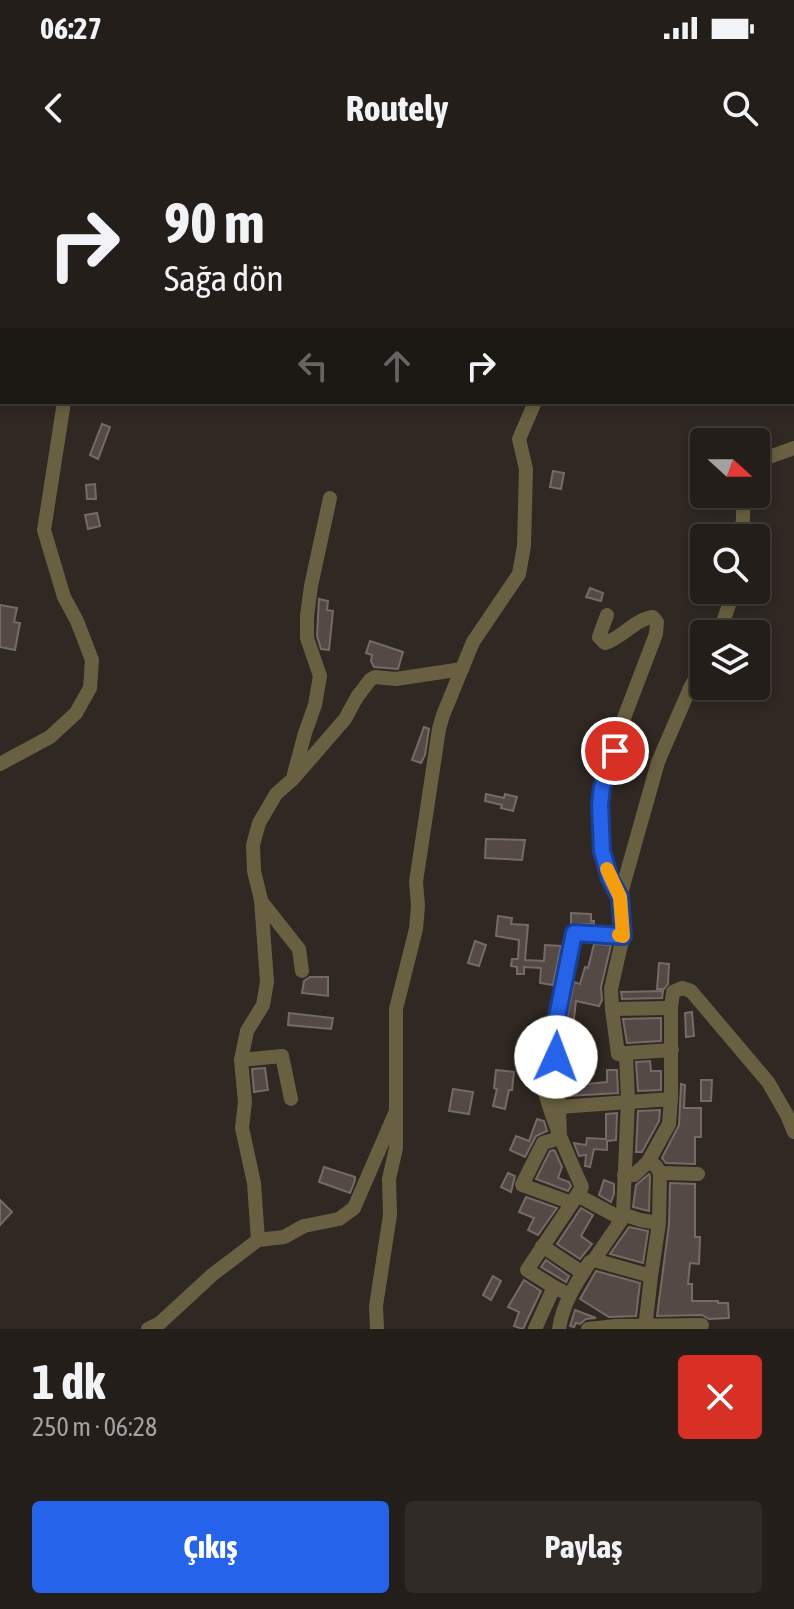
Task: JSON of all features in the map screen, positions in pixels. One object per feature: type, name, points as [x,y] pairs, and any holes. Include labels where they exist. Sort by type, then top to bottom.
[{"type":"street","points":[[0,764],[50,737],[76,713],[90,688],[92,660],[64,597],[44,530],[64,404]]},
{"type":"street","points":[[377,1329],[376,1306],[390,1215],[389,1179],[396,1148],[396,1009],[416,929],[416,882],[439,729],[473,642],[519,574],[524,546],[526,469],[519,439],[534,404]]},
{"type":"street","points":[[770,457],[794,448]]},
{"type":"street","points":[[293,779],[315,705],[320,676],[307,638],[307,616],[330,498]]},
{"type":"street","points":[[607,615],[599,637],[605,643],[647,618],[653,617],[657,622],[656,634],[602,787],[602,851],[610,879],[620,897]]},
{"type":"street","points":[[258,1240],[254,1183],[242,1128],[245,1102],[241,1060],[247,1031],[263,1005],[267,982],[261,900],[254,871],[253,845],[259,823],[276,794],[345,719],[370,680],[462,669]]},
{"type":"street","points":[[672,1050],[618,1054],[611,989],[623,936],[620,897],[658,762],[690,688]]},
{"type":"street","points":[[261,900],[299,949],[302,971]]},
{"type":"street","points":[[560,1138],[554,1032],[574,933],[623,936]]},
{"type":"street","points":[[624,1175],[634,1175],[648,1162],[669,1124],[671,1008],[673,992],[682,988],[691,991],[768,1082],[794,1132]]},
{"type":"street","points":[[612,1009],[671,1008]]},
{"type":"street","points":[[534,1039],[543,1091],[582,1187],[527,1270],[569,1295]]},
{"type":"street","points":[[559,1329],[569,1295],[622,1216],[628,1101],[626,1053]]},
{"type":"street","points":[[241,1060],[282,1056],[291,1099]]},
{"type":"street","points":[[559,1107],[671,1099]]},
{"type":"street","points":[[148,1329],[160,1323],[212,1275],[258,1240],[284,1237],[304,1226],[339,1219],[354,1208],[396,1111]]},
{"type":"street","points":[[560,1138],[543,1143],[522,1185],[622,1216],[659,1223]]},
{"type":"street","points":[[645,1327],[659,1223],[660,1173],[656,1166],[648,1162]]},
{"type":"street","points":[[660,1173],[698,1174]]},
{"type":"street","points":[[542,1246],[583,1273]]},
{"type":"street","points":[[594,1260],[651,1276]]},
{"type":"street","points":[[537,1329],[554,1287]]},
{"type":"street","points":[[588,1329],[702,1325]]},
{"type":"building","points":[[102,424],[110,427],[98,459],[90,455]]},
{"type":"building","points":[[553,471],[564,473],[561,489],[550,487]]},
{"type":"building","points":[[95,484],[96,499],[87,499],[86,485]]},
{"type":"building","points":[[97,513],[100,526],[88,529],[85,515]]},
{"type":"building","points":[[590,588],[603,593],[601,601],[586,597]]},
{"type":"building","points":[[319,599],[328,601],[327,610],[333,611],[329,650],[321,649],[317,636]]},
{"type":"building","points":[[0,605],[17,608],[14,622],[20,623],[15,650],[0,647]]},
{"type":"building","points":[[370,641],[403,652],[398,669],[374,667],[372,655],[366,653]]},
{"type":"building","points":[[424,727],[429,729],[421,763],[412,760]]},
{"type":"building","points":[[486,794],[517,797],[513,811],[485,801]]},
{"type":"building","points":[[486,839],[525,840],[522,860],[485,858]]},
{"type":"building","points":[[571,913],[591,914],[594,924],[571,924]]},
{"type":"building","points":[[498,916],[512,918],[511,924],[528,925],[525,960],[544,961],[545,945],[561,946],[553,985],[540,983],[541,968],[524,967],[524,974],[517,974],[517,967],[511,966],[512,959],[518,959],[519,940],[496,936]]},
{"type":"building","points":[[475,941],[486,945],[479,966],[468,963]]},
{"type":"building","points":[[594,944],[611,945],[599,1006],[576,1001],[573,1027],[578,1061],[575,1066],[577,1085],[607,1082],[607,1070],[617,1070],[618,1093],[568,1096],[564,1033],[574,982],[580,984]]},
{"type":"building","points":[[659,963],[669,964],[668,984],[664,989],[657,989]]},
{"type":"building","points":[[310,977],[328,977],[328,996],[302,993],[304,981]]},
{"type":"building","points":[[663,991],[662,998],[622,999],[621,992]]},
{"type":"building","points":[[692,1012],[694,1036],[686,1037],[685,1013]]},
{"type":"building","points":[[289,1013],[333,1018],[331,1029],[288,1025]]},
{"type":"building","points":[[661,1018],[661,1041],[627,1043],[623,1019]]},
{"type":"building","points":[[650,1061],[651,1071],[661,1071],[661,1090],[638,1091],[636,1062]]},
{"type":"building","points":[[265,1068],[268,1090],[254,1092],[252,1069]]},
{"type":"building","points":[[496,1070],[514,1072],[505,1109],[493,1106],[497,1089],[494,1088]]},
{"type":"building","points":[[701,1080],[712,1080],[711,1101],[701,1101]]},
{"type":"building","points":[[681,1084],[685,1085],[684,1108],[701,1108],[701,1137],[695,1137],[695,1164],[666,1163],[662,1158],[679,1125]]},
{"type":"building","points":[[453,1089],[473,1092],[469,1114],[449,1111]]},
{"type":"building","points":[[660,1110],[659,1121],[642,1152],[636,1152],[638,1111]]},
{"type":"building","points":[[617,1113],[616,1140],[607,1141],[607,1150],[594,1149],[590,1167],[585,1166],[586,1155],[579,1156],[574,1143],[586,1145],[587,1138],[606,1139],[606,1114]]},
{"type":"building","points":[[537,1119],[544,1121],[547,1131],[536,1136],[525,1157],[510,1150],[516,1136],[529,1141]]},
{"type":"building","points":[[553,1150],[562,1167],[558,1178],[569,1182],[571,1186],[568,1191],[536,1179]]},
{"type":"building","points":[[324,1167],[355,1177],[350,1193],[319,1182]]},
{"type":"building","points":[[508,1173],[515,1176],[511,1192],[501,1187]]},
{"type":"building","points":[[649,1174],[649,1211],[633,1207],[636,1185]]},
{"type":"building","points":[[604,1180],[614,1184],[611,1202],[599,1195]]},
{"type":"building","points":[[670,1183],[695,1184],[695,1237],[700,1237],[699,1264],[690,1263],[688,1284],[692,1284],[692,1301],[728,1303],[729,1318],[657,1316],[669,1224]]},
{"type":"building","points":[[526,1197],[557,1208],[538,1235],[528,1230],[534,1218],[519,1212]]},
{"type":"building","points":[[0,1200],[12,1212],[0,1225]]},
{"type":"building","points":[[581,1208],[593,1215],[581,1236],[592,1244],[580,1259],[557,1244]]},
{"type":"building","points":[[629,1227],[648,1231],[643,1263],[610,1254]]},
{"type":"building","points":[[546,1260],[569,1276],[566,1282],[541,1267]]},
{"type":"building","points":[[596,1271],[640,1283],[636,1316],[609,1317],[580,1299]]},
{"type":"building","points":[[493,1276],[501,1281],[491,1300],[483,1295]]},
{"type":"building","points":[[524,1280],[541,1291],[523,1329],[514,1326],[519,1312],[508,1307]]},
{"type":"building","points":[[575,1310],[596,1318],[570,1326]]},
{"type":"slow traffic","points":[[607,869],[620,897],[623,936],[619,935]]},
{"type":"route","points":[[556,1057],[554,1032],[574,933],[623,936],[620,897],[610,879],[602,851],[600,805],[602,787],[615,751]]}]
